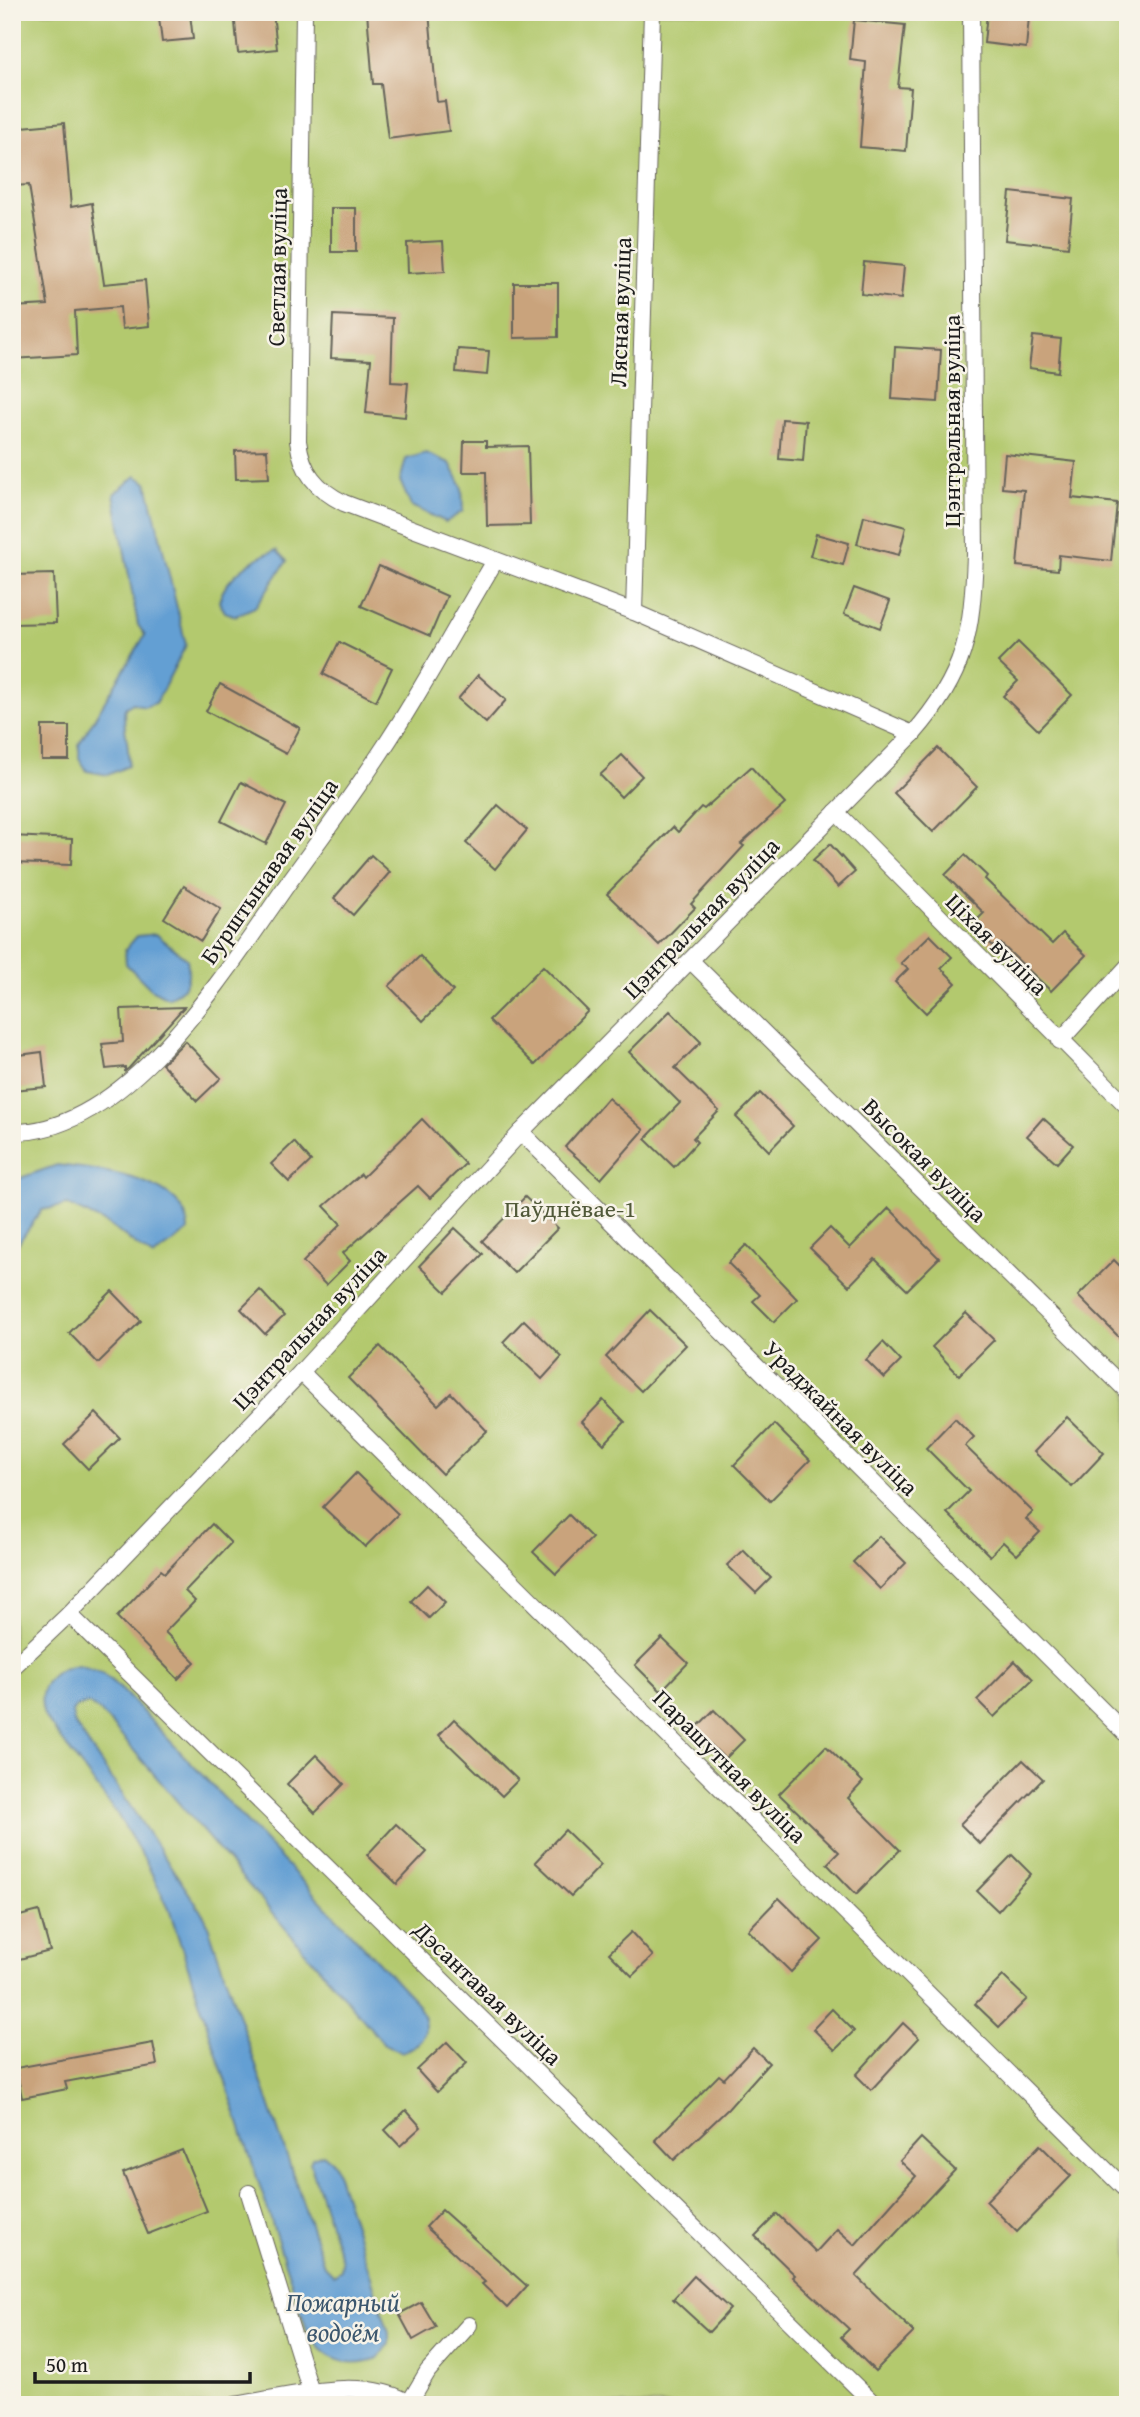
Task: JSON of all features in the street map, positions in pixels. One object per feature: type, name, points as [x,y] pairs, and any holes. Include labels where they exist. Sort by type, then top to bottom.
[{"type":"lane","name":"Светлая вуліца","points":[[304,12],[298,441],[304,469],[312,480],[344,503],[634,612],[912,734]]},
{"type":"lane","name":"Лясная вуліца","points":[[634,612],[652,12]]},
{"type":"lane","name":"Цэнтральная вуліца","points":[[12,1668],[69,1614],[300,1372],[521,1132],[933,712],[959,666],[970,628],[974,592],[971,12]]},
{"type":"lane","name":"Бурштынавая вуліца","points":[[12,1132],[48,1127],[74,1118],[100,1103],[150,1061],[196,1013],[383,750],[495,561]]},
{"type":"lane","name":"Ціхая вуліца","points":[[836,813],[1128,1107]]},
{"type":"lane","name":"Высокая вуліца","points":[[691,961],[1128,1391]]},
{"type":"lane","points":[[1060,1041],[1128,966]]},
{"type":"lane","name":"Ураджайная вуліца","points":[[521,1132],[1128,1736]]},
{"type":"lane","name":"Парашутная вуліца","points":[[300,1372],[1128,2192]]},
{"type":"lane","name":"Дэсантавая вуліца","points":[[69,1614],[875,2405]]},
{"type":"lane","points":[[249,2193],[313,2399]]},
{"type":"lane","points":[[235,2405],[313,2399],[374,2389],[411,2404],[428,2371],[469,2325]]},
{"type":"green space","name":"Паўднёвае-1","points":[[12,12],[1128,12],[1128,2405],[12,2405]]},
{"type":"water","points":[[426,453],[450,463],[462,487],[463,511],[446,522],[411,506],[400,481],[406,459]]},
{"type":"water","points":[[136,476],[147,483],[186,645],[156,703],[144,707],[133,703],[125,708],[128,766],[108,775],[87,771],[79,758],[79,744],[145,635],[138,625],[114,494]]},
{"type":"water","points":[[276,550],[287,561],[255,607],[235,616],[225,612],[219,602],[233,577],[258,558]]},
{"type":"water","points":[[156,934],[187,959],[186,983],[180,991],[168,998],[152,990],[126,964],[125,950],[137,936]]},
{"type":"water","points":[[57,1165],[116,1174],[157,1188],[174,1199],[185,1213],[188,1231],[153,1257],[106,1223],[68,1205],[42,1210],[12,1252],[12,1190],[20,1178]]},
{"type":"water","name":"Пожарный водоём","points":[[79,1665],[102,1673],[123,1691],[417,2003],[421,2011],[425,2026],[422,2039],[417,2044],[401,2052],[384,2044],[101,1712],[88,1704],[76,1707],[72,1712],[74,1723],[205,1917],[324,2265],[334,2275],[341,2270],[342,2261],[310,2163],[312,2158],[323,2154],[334,2163],[389,2333],[389,2343],[379,2358],[356,2362],[337,2359],[320,2349],[307,2330],[169,1909],[146,1862],[117,1814],[44,1716],[42,1697],[48,1681],[60,1670]]},
{"type":"building","points":[[234,12],[273,12],[277,49],[238,53]]},
{"type":"building","points":[[367,12],[429,12],[437,102],[445,101],[449,131],[388,139],[381,84],[373,84]]},
{"type":"building","points":[[987,13],[1029,17],[1026,48],[984,43]]},
{"type":"building","points":[[190,14],[193,39],[162,42],[159,18]]},
{"type":"building","points":[[854,20],[905,25],[898,87],[911,88],[906,151],[860,147],[866,62],[850,60]]},
{"type":"building","points":[[64,123],[71,207],[92,203],[104,284],[145,280],[149,326],[122,329],[120,307],[75,311],[77,355],[12,359],[12,307],[48,305],[29,185],[12,186],[12,128]]},
{"type":"building","points":[[1010,192],[1073,199],[1068,247],[1005,240]]},
{"type":"building","points":[[331,208],[356,208],[356,252],[331,252]]},
{"type":"building","points":[[443,241],[445,271],[408,273],[407,243]]},
{"type":"building","points":[[864,262],[904,266],[901,299],[861,294]]},
{"type":"building","points":[[514,283],[558,283],[558,337],[514,338]]},
{"type":"building","points":[[333,315],[393,318],[391,382],[408,383],[405,417],[366,413],[371,360],[331,358]]},
{"type":"building","points":[[1033,336],[1061,339],[1058,372],[1029,368]]},
{"type":"building","points":[[895,347],[941,350],[938,402],[892,399]]},
{"type":"building","points":[[458,349],[489,351],[487,375],[456,372]]},
{"type":"building","points":[[782,419],[806,421],[803,461],[779,459]]},
{"type":"building","points":[[464,441],[486,441],[486,447],[528,446],[530,525],[487,526],[486,472],[463,472]]},
{"type":"building","points":[[267,450],[269,478],[236,479],[235,451]]},
{"type":"building","points":[[1005,454],[1076,462],[1072,498],[1117,503],[1111,561],[1059,555],[1058,570],[1017,566],[1024,490],[1002,488]]},
{"type":"building","points":[[864,516],[906,527],[899,555],[857,544]]},
{"type":"building","points":[[816,534],[849,543],[843,565],[810,556]]},
{"type":"building","points":[[379,566],[447,596],[430,636],[361,606]]},
{"type":"building","points":[[54,574],[56,623],[12,624],[12,575]]},
{"type":"building","points":[[854,588],[890,601],[880,628],[844,614]]},
{"type":"building","points":[[339,642],[392,668],[376,701],[323,674]]},
{"type":"building","points":[[1018,642],[1072,695],[1038,730],[1003,696],[1018,681],[998,662]]},
{"type":"building","points":[[478,675],[506,700],[486,723],[458,699]]},
{"type":"building","points":[[220,684],[300,728],[286,754],[206,711]]},
{"type":"building","points":[[42,726],[69,726],[69,760],[42,760]]},
{"type":"building","points":[[938,748],[977,787],[933,832],[894,793]]},
{"type":"building","points":[[622,755],[642,776],[621,797],[600,775]]},
{"type":"building","points":[[751,767],[785,804],[741,844],[744,846],[691,904],[695,908],[659,945],[607,894],[673,827],[678,832],[701,807],[704,809]]},
{"type":"building","points":[[241,782],[286,805],[266,844],[221,821]]},
{"type":"building","points":[[498,805],[527,830],[495,869],[466,843]]},
{"type":"building","points":[[12,836],[72,839],[71,865],[12,863]]},
{"type":"building","points":[[830,844],[855,872],[838,887],[813,860]]},
{"type":"building","points":[[371,855],[390,872],[353,915],[334,898]]},
{"type":"building","points":[[965,855],[987,876],[985,879],[1052,944],[1063,933],[1086,955],[1051,991],[1001,944],[996,949],[972,925],[984,913],[945,875]]},
{"type":"building","points":[[184,886],[221,909],[201,941],[164,918]]},
{"type":"building","points":[[930,935],[952,957],[941,968],[956,983],[926,1013],[895,982],[908,969],[901,963]]},
{"type":"building","points":[[420,956],[453,991],[423,1021],[389,986]]},
{"type":"building","points":[[543,966],[588,1011],[535,1065],[489,1020]]},
{"type":"building","points":[[184,1007],[129,1068],[125,1071],[125,1067],[106,1069],[102,1044],[123,1042],[121,1009]]},
{"type":"building","points":[[670,1011],[701,1042],[675,1068],[719,1111],[693,1138],[697,1142],[674,1167],[645,1139],[680,1103],[629,1052]]},
{"type":"building","points":[[185,1041],[221,1078],[197,1101],[162,1064]]},
{"type":"building","points":[[42,1052],[46,1087],[12,1090],[12,1056]]},
{"type":"building","points":[[760,1093],[793,1126],[769,1151],[736,1117]]},
{"type":"building","points":[[608,1098],[644,1130],[601,1179],[565,1147]]},
{"type":"building","points":[[1043,1118],[1073,1145],[1057,1163],[1027,1136]]},
{"type":"building","points":[[422,1119],[465,1164],[430,1198],[418,1186],[343,1253],[350,1261],[326,1285],[303,1262],[341,1224],[324,1206],[361,1174],[363,1177]]},
{"type":"building","points":[[294,1142],[311,1161],[289,1182],[271,1164]]},
{"type":"building","points":[[525,1197],[558,1228],[514,1273],[482,1241]]},
{"type":"building","points":[[889,1208],[939,1258],[907,1290],[875,1259],[849,1286],[810,1248],[830,1228],[850,1248]]},
{"type":"building","points":[[455,1228],[483,1254],[446,1292],[419,1266]]},
{"type":"building","points":[[746,1245],[797,1299],[774,1322],[753,1301],[760,1295],[728,1263]]},
{"type":"building","points":[[1114,1260],[1128,1274],[1128,1346],[1078,1296]]},
{"type":"building","points":[[260,1290],[284,1316],[265,1334],[241,1309]]},
{"type":"building","points":[[112,1291],[141,1321],[98,1363],[69,1333]]},
{"type":"building","points":[[650,1310],[686,1345],[641,1391],[606,1357]]},
{"type":"building","points":[[966,1313],[994,1340],[959,1375],[932,1347]]},
{"type":"building","points":[[524,1320],[562,1357],[542,1379],[503,1342]]},
{"type":"building","points":[[883,1342],[901,1361],[884,1378],[866,1360]]},
{"type":"building","points":[[380,1346],[438,1405],[451,1393],[487,1431],[442,1474],[348,1378]]},
{"type":"building","points":[[603,1400],[625,1422],[604,1444],[582,1422]]},
{"type":"building","points":[[96,1413],[120,1438],[88,1469],[64,1444]]},
{"type":"building","points":[[1067,1417],[1104,1453],[1072,1487],[1034,1452]]},
{"type":"building","points":[[955,1418],[974,1437],[965,1446],[1033,1512],[1026,1519],[1040,1532],[1017,1555],[1003,1542],[990,1556],[947,1513],[969,1491],[926,1448]]},
{"type":"building","points":[[774,1424],[810,1460],[770,1501],[734,1465]]},
{"type":"building","points":[[356,1473],[398,1514],[365,1547],[323,1507]]},
{"type":"building","points":[[569,1515],[592,1538],[556,1574],[533,1552]]},
{"type":"building","points":[[212,1524],[231,1543],[185,1591],[195,1601],[165,1632],[195,1662],[178,1679],[117,1617],[161,1570],[165,1573]]},
{"type":"building","points":[[879,1536],[906,1563],[880,1589],[853,1562]]},
{"type":"building","points":[[743,1550],[771,1578],[756,1593],[727,1565]]},
{"type":"building","points":[[427,1585],[445,1602],[429,1618],[411,1601]]},
{"type":"building","points":[[662,1638],[688,1663],[661,1691],[635,1665]]},
{"type":"building","points":[[1015,1661],[1033,1679],[994,1717],[977,1700]]},
{"type":"building","points":[[714,1710],[744,1740],[725,1759],[695,1729]]},
{"type":"building","points":[[454,1719],[518,1780],[502,1796],[439,1735]]},
{"type":"building","points":[[826,1746],[863,1782],[848,1798],[900,1850],[856,1894],[827,1864],[839,1852],[779,1794]]},
{"type":"building","points":[[316,1755],[344,1784],[315,1813],[287,1784]]},
{"type":"building","points":[[1023,1760],[1043,1779],[980,1844],[960,1824]]},
{"type":"building","points":[[396,1824],[427,1852],[397,1884],[367,1855]]},
{"type":"building","points":[[565,1830],[601,1865],[571,1896],[535,1862]]},
{"type":"building","points":[[1012,1855],[1031,1874],[998,1911],[977,1891]]},
{"type":"building","points":[[779,1898],[822,1940],[791,1972],[748,1930]]},
{"type":"building","points":[[39,1911],[50,1951],[12,1961],[12,1918]]},
{"type":"building","points":[[631,1932],[653,1956],[632,1976],[609,1953]]},
{"type":"building","points":[[1003,1976],[1027,1999],[999,2027],[975,2004]]},
{"type":"building","points":[[832,2009],[854,2031],[835,2050],[813,2029]]},
{"type":"building","points":[[903,2023],[919,2038],[871,2090],[856,2075]]},
{"type":"building","points":[[447,2042],[467,2063],[437,2092],[417,2070]]},
{"type":"building","points":[[153,2043],[157,2065],[65,2082],[67,2089],[22,2098],[16,2068]]},
{"type":"building","points":[[753,2048],[769,2063],[728,2109],[674,2160],[655,2140],[719,2075],[724,2079]]},
{"type":"building","points":[[406,2110],[421,2127],[400,2146],[385,2130]]},
{"type":"building","points":[[921,2138],[955,2170],[856,2276],[914,2332],[875,2371],[841,2337],[849,2329],[793,2277],[795,2275],[755,2236],[777,2214],[816,2252],[837,2229],[855,2245],[916,2176],[900,2161]]},
{"type":"building","points":[[1040,2145],[1071,2176],[1017,2232],[986,2201]]},
{"type":"building","points":[[182,2150],[207,2211],[148,2234],[123,2173]]},
{"type":"building","points":[[442,2210],[527,2286],[507,2308],[482,2284],[485,2282],[426,2227]]},
{"type":"building","points":[[694,2276],[730,2309],[709,2332],[673,2299]]},
{"type":"building","points":[[421,2302],[436,2327],[413,2340],[399,2314]]}]
